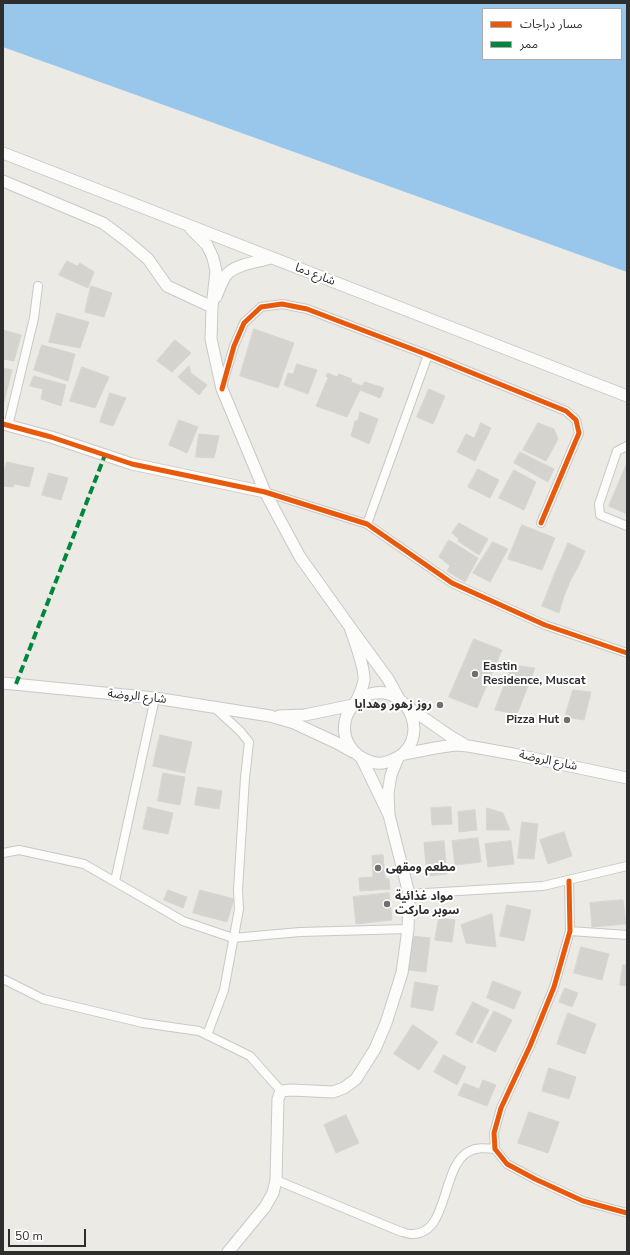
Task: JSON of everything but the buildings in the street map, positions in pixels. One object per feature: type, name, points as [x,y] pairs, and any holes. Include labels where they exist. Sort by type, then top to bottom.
[{"type":"street","name":"شارع دما","points":[[3,154],[627,396]]},
{"type":"street","points":[[3,181],[103,223],[148,259],[167,286],[212,307]]},
{"type":"street","points":[[188,226],[207,245],[213,258],[216,271],[212,307],[211,339],[222,389],[265,492],[300,557],[388,679],[413,718],[415,730],[411,743],[401,756],[391,775],[388,793],[389,815],[409,894],[408,929],[402,973],[386,1023],[375,1049],[356,1079],[344,1088],[333,1092],[281,1091]]},
{"type":"street","points":[[212,307],[226,275],[240,267],[271,258]]},
{"type":"street","points":[[38,286],[34,318],[5,425],[132,464],[265,492],[367,524],[452,583],[545,625],[627,653]]},
{"type":"street","points":[[222,389],[234,346],[244,323],[261,307],[282,304],[308,309],[428,355],[566,411],[576,420],[579,433],[541,523]]},
{"type":"street","points":[[367,524],[428,355]]},
{"type":"street","points":[[627,446],[617,452],[599,504],[600,515],[627,526]]},
{"type":"street","points":[[350,627],[363,670],[364,679],[354,704],[347,714],[344,724],[345,734],[348,744],[358,756],[389,815]]},
{"type":"street","name":"شارع الروضة","points":[[3,683],[155,698],[270,716],[294,723],[336,743],[358,756]]},
{"type":"street","points":[[354,704],[370,694],[385,694],[403,702]]},
{"type":"street","points":[[115,881],[155,698]]},
{"type":"street","name":"شارع الروضة","points":[[403,702],[450,736],[468,746]]},
{"type":"street","name":"شارع الروضة","points":[[270,716],[305,715],[354,704]]},
{"type":"street","points":[[207,1035],[224,990],[239,909],[238,882],[249,742],[240,730],[215,708]]},
{"type":"street","name":"شارع الروضة","points":[[401,756],[441,747],[455,745],[468,746],[514,754],[627,778]]},
{"type":"street","points":[[358,756],[374,763],[386,763],[401,756]]},
{"type":"street","points":[[3,853],[19,850],[84,864],[115,881],[130,892],[183,921],[233,938],[300,932],[408,929]]},
{"type":"street","points":[[409,894],[543,886],[627,866]]},
{"type":"street","points":[[568,881],[570,931],[554,987],[530,1046],[501,1108],[494,1133],[495,1148],[507,1164],[534,1179],[583,1201],[627,1213]]},
{"type":"street","points":[[570,931],[627,935]]},
{"type":"street","points":[[3,979],[43,999],[143,1023],[199,1031],[250,1056],[281,1091]]},
{"type":"street","points":[[228,1252],[265,1207],[273,1193],[276,1180],[278,1099],[281,1091]]},
{"type":"street","points":[[276,1180],[399,1231],[412,1234],[422,1232],[431,1227],[437,1217],[453,1171],[460,1158],[468,1152],[481,1148],[495,1148]]},
{"type":"water","points":[[3,3],[627,3],[627,272],[3,47]]},
{"type":"marked path","points":[[16,684],[105,455]]},
{"type":"cycle path","points":[[222,389],[234,346],[244,323],[261,307],[282,304],[307,309],[428,355],[566,411],[576,420],[579,433],[541,523]]},
{"type":"cycle path","points":[[3,424],[51,437],[132,464],[265,492],[367,524],[452,583],[545,625],[627,653]]},
{"type":"cycle path","points":[[569,881],[570,931],[554,987],[530,1046],[501,1108],[494,1133],[495,1149],[507,1164],[535,1179],[583,1201],[627,1213]]},
{"type":"place","name":"Eastin Residence, Muscat","points":[[475,674]]},
{"type":"place","name":"روز زهور وهدايا","points":[[440,705]]},
{"type":"place","name":"Pizza Hut","points":[[567,720]]},
{"type":"place","name":"مطعم ومقهى","points":[[378,868]]},
{"type":"place","name":"مواد غذائية سوبر ماركت","points":[[387,904]]}]
